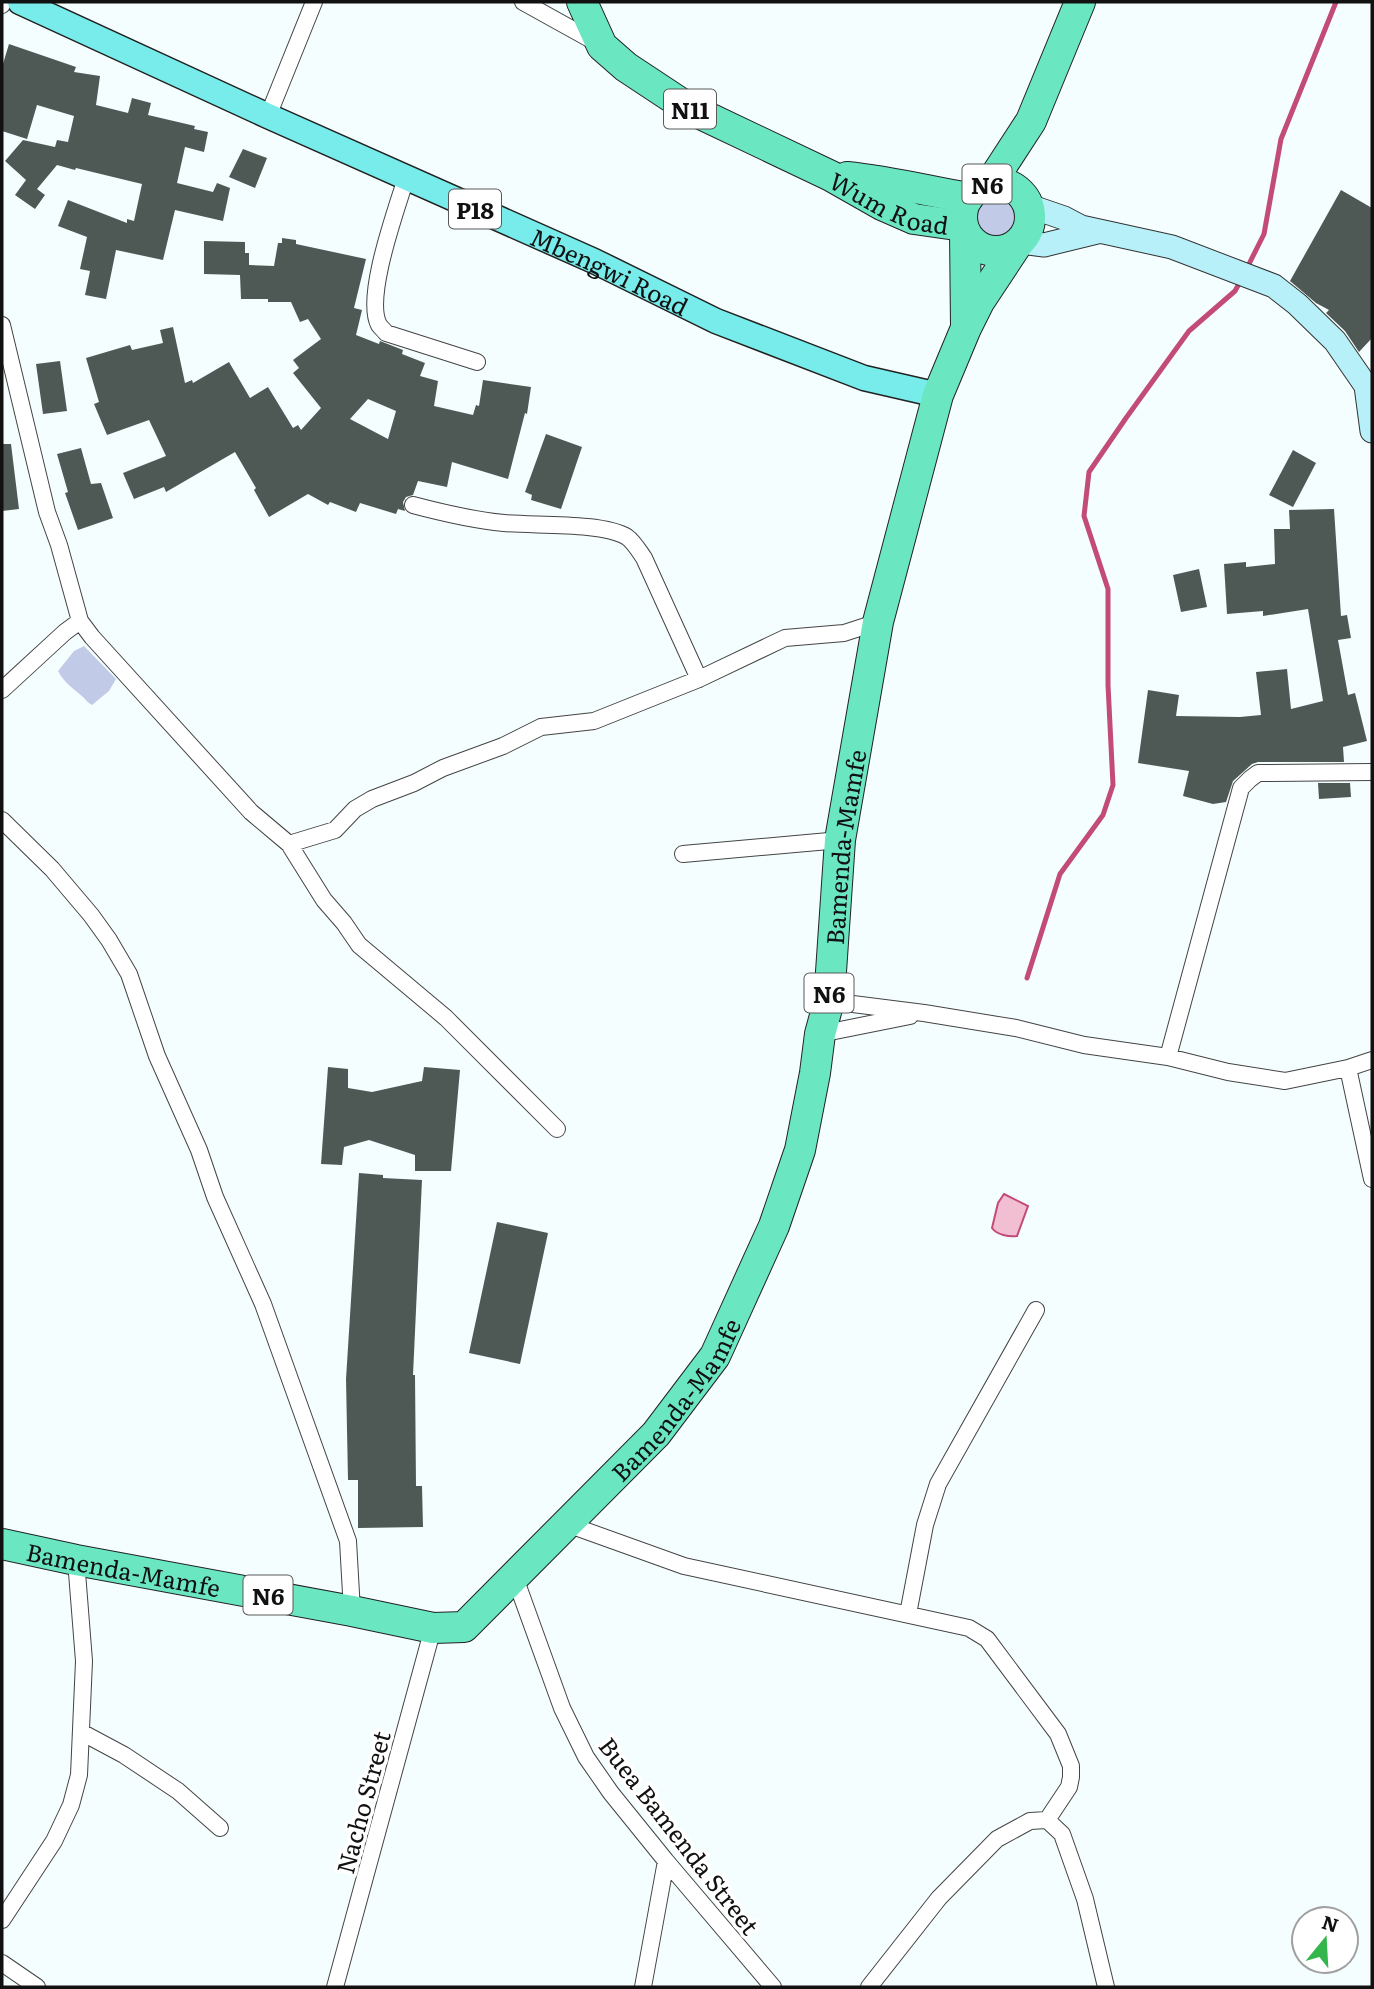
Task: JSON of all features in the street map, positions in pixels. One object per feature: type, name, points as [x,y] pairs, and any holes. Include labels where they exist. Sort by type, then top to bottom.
[{"type":"highway","name":"N11","points":[[582,2],[602,46]]},
{"type":"highway","name":"N6","points":[[1031,121],[1023,169],[1030,225],[1018,244],[1005,251],[993,252],[981,248],[971,241],[971,210],[1031,121],[1080,2]]},
{"type":"highway","name":"Wum Road","points":[[602,46],[626,67],[688,108],[831,176],[871,180],[916,190],[971,210]]},
{"type":"highway","name":"N6","points":[[971,210],[1001,183],[1021,193],[1028,204]]},
{"type":"highway","name":"Bamenda-Mamfe","points":[[965,328],[971,210]]},
{"type":"highway","name":"Bamenda-Mamfe","points":[[2,1544],[433,1628],[464,1628],[516,1580],[656,1434],[715,1356],[774,1226],[800,1150],[820,1034],[829,1001],[840,840],[878,622],[938,395],[965,328],[1018,244]]},
{"type":"main road","name":"Mbengwi Road","points":[[20,2],[594,261],[716,321],[864,378],[938,395]]},
{"type":"main road","points":[[1028,204],[1081,227],[1172,247],[1274,286],[1335,341],[1366,386],[1372,431]]},
{"type":"main road","points":[[1018,244],[1044,245],[1100,231]]},
{"type":"street","points":[[268,116],[314,2]]},
{"type":"street","points":[[523,2],[602,46]]},
{"type":"street","points":[[406,178],[376,284],[378,324],[386,333],[478,362]]},
{"type":"street","points":[[2,325],[47,512],[80,621],[251,811],[289,844],[324,900],[359,945],[446,1018],[556,1129]]},
{"type":"street","points":[[414,505],[473,519],[589,527],[626,537],[644,558],[699,679]]},
{"type":"street","points":[[2,690],[80,621]]},
{"type":"street","points":[[289,844],[335,830],[355,809],[372,799],[414,783],[443,768],[503,746],[541,727],[594,721],[699,679],[785,638],[844,633],[878,622]]},
{"type":"street","points":[[1168,1057],[1241,788],[1258,773],[1372,772]]},
{"type":"street","points":[[2,820],[52,869],[91,915],[129,974],[157,1056],[263,1304],[348,1541],[352,1611]]},
{"type":"street","points":[[683,854],[840,840]]},
{"type":"street","points":[[829,1001],[1016,1028],[1084,1045],[1168,1057],[1228,1072],[1285,1081],[1348,1068],[1372,1060]]},
{"type":"street","points":[[820,1034],[925,1013]]},
{"type":"street","points":[[1348,1068],[1372,1179]]},
{"type":"street","points":[[908,1614],[925,1525],[938,1485],[1036,1310]]},
{"type":"street","points":[[567,1524],[684,1566],[969,1628],[987,1639],[1058,1734],[1070,1766],[1069,1787],[1047,1820]]},
{"type":"street","points":[[2,1920],[54,1841],[72,1805],[79,1775],[84,1661],[76,1560]]},
{"type":"street","name":"Buea Bamenda Street","points":[[516,1580],[562,1708],[586,1757],[611,1793],[666,1861],[773,1987]]},
{"type":"street","name":"Nacho Street","points":[[335,1987],[433,1628]]},
{"type":"street","points":[[81,1732],[124,1755],[178,1790],[220,1828]]},
{"type":"street","points":[[869,1987],[939,1898],[997,1839],[1030,1821],[1047,1820],[1062,1834],[1084,1899],[1106,1987]]},
{"type":"street","points":[[643,1987],[666,1861]]},
{"type":"street","points":[[2,1963],[37,1987]]},
{"type":"shaded area","points":[[998,196],[1013,202],[1019,217],[1013,232],[998,238],[983,232],[977,217],[983,202]]},
{"type":"shaded area","points":[[84,646],[116,679],[109,691],[92,705],[66,683],[58,671],[74,651]]},
{"type":"shaded area","points":[[1004,1194],[1028,1206],[1017,1236],[1003,1235],[992,1228],[998,1203]]},
{"type":"building","points":[[9,44],[76,67],[74,72],[100,76],[96,105],[128,113],[132,98],[151,103],[148,115],[195,126],[194,129],[208,132],[204,152],[185,147],[177,183],[213,192],[217,183],[230,188],[223,221],[175,210],[163,260],[116,250],[106,299],[85,295],[90,271],[80,269],[87,237],[58,226],[68,200],[127,223],[127,219],[134,221],[142,184],[57,165],[37,189],[45,195],[35,209],[15,195],[26,180],[5,161],[23,140],[55,147],[57,140],[68,142],[74,116],[37,105],[27,139],[2,131],[2,67]]},
{"type":"building","points":[[243,149],[267,158],[255,188],[229,177]]},
{"type":"building","points":[[1341,190],[1372,208],[1372,338],[1359,352],[1345,331],[1326,313],[1329,310],[1316,303],[1290,281]]},
{"type":"building","points":[[282,238],[296,240],[296,244],[366,259],[354,308],[362,310],[356,335],[403,350],[402,354],[425,363],[420,376],[438,381],[434,406],[473,415],[476,405],[479,406],[483,380],[531,387],[527,414],[525,413],[508,479],[452,462],[447,487],[418,481],[413,495],[406,497],[403,502],[405,511],[398,509],[396,514],[360,503],[356,512],[330,502],[328,505],[308,494],[269,517],[235,452],[166,492],[164,487],[134,499],[123,473],[166,456],[149,420],[107,435],[94,404],[99,402],[86,358],[130,345],[132,350],[163,343],[160,330],[173,327],[185,383],[192,380],[193,383],[229,362],[250,398],[268,387],[293,428],[298,425],[301,430],[321,408],[293,373],[299,368],[293,360],[321,339],[308,319],[300,322],[291,302],[241,299],[240,275],[204,274],[204,241],[245,242],[249,265],[274,266],[278,243],[282,243]],"holes":[[[368,399],[396,411],[388,439],[350,419]]]},
{"type":"building","points":[[60,361],[67,411],[43,414],[36,364]]},
{"type":"building","points":[[546,434],[582,447],[561,509],[531,500],[532,495],[525,492]]},
{"type":"building","points":[[2,444],[11,444],[19,509],[2,511]]},
{"type":"building","points":[[81,448],[91,484],[101,483],[113,518],[78,530],[65,493],[68,492],[57,454]]},
{"type":"building","points":[[1293,450],[1316,463],[1293,507],[1269,495]]},
{"type":"building","points":[[1334,509],[1341,616],[1347,615],[1351,638],[1338,640],[1348,695],[1355,693],[1367,741],[1343,747],[1344,762],[1252,764],[1233,781],[1226,802],[1213,804],[1183,796],[1189,771],[1138,763],[1148,690],[1179,695],[1176,716],[1261,715],[1256,672],[1287,669],[1291,709],[1323,701],[1308,609],[1263,616],[1263,611],[1227,614],[1224,564],[1246,562],[1246,567],[1275,564],[1274,529],[1290,529],[1289,510]]},
{"type":"building","points":[[1199,569],[1207,607],[1181,612],[1173,575]]},
{"type":"building","points":[[1318,783],[1350,783],[1351,797],[1319,799]]},
{"type":"building","points":[[328,1067],[348,1069],[348,1088],[372,1092],[422,1081],[424,1067],[460,1070],[451,1171],[415,1171],[415,1155],[369,1140],[344,1147],[342,1165],[321,1164]]},
{"type":"building","points":[[359,1173],[383,1175],[383,1178],[422,1180],[413,1375],[416,1486],[422,1486],[423,1527],[358,1528],[358,1480],[348,1480],[346,1379]]},
{"type":"building","points":[[497,1222],[548,1233],[520,1364],[469,1353]]},
{"type":"waterway","points":[[1247,268],[1264,234],[1281,139],[1336,2]]},
{"type":"waterway","points":[[1027,978],[1060,874],[1103,815],[1113,785],[1108,685],[1108,589],[1084,516],[1089,472],[1189,331],[1235,291],[1241,280]]}]
